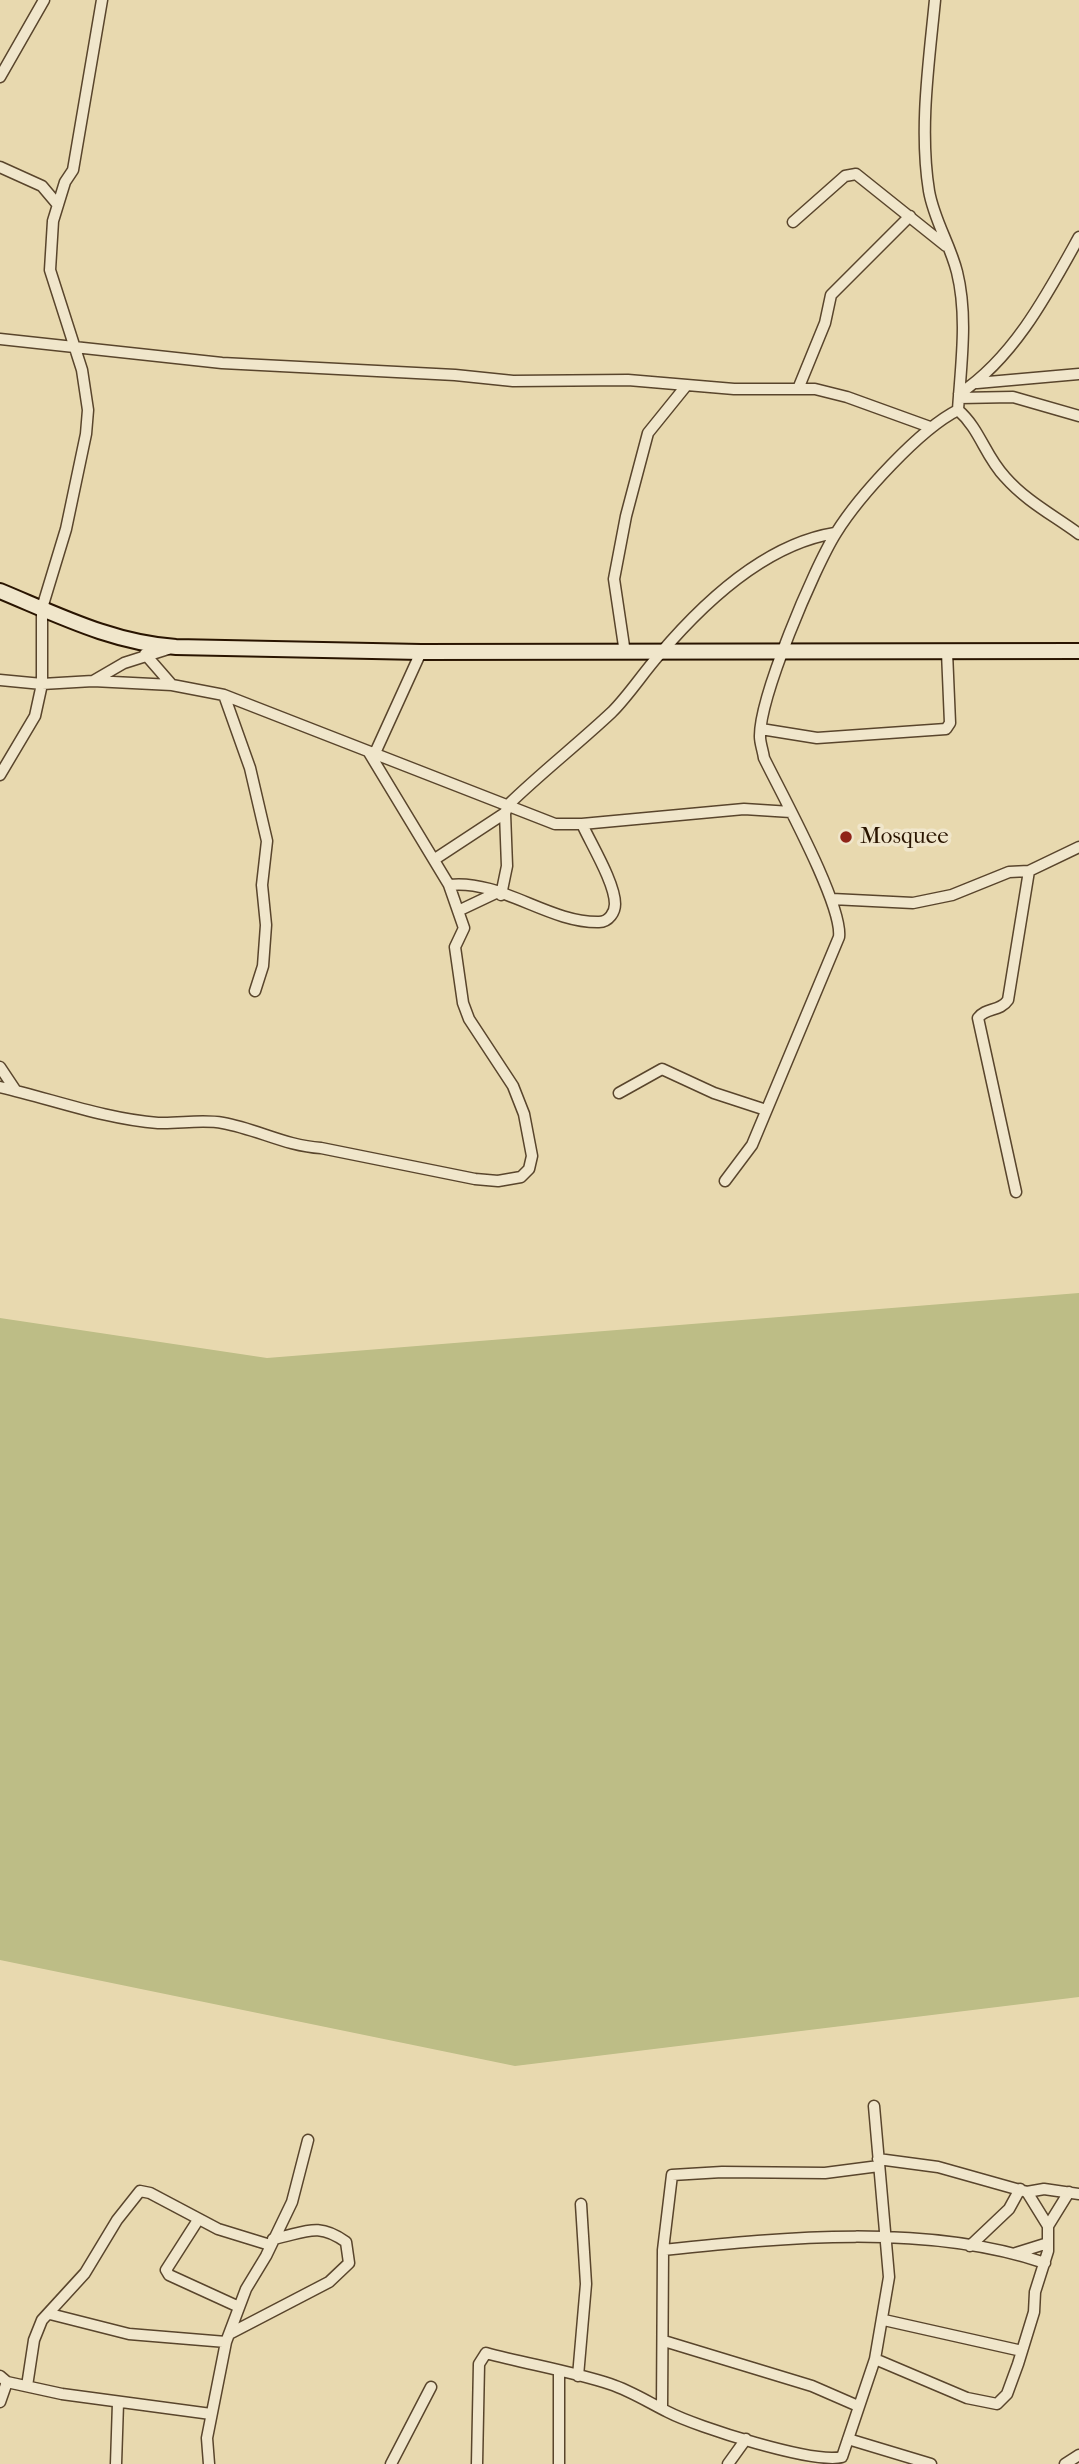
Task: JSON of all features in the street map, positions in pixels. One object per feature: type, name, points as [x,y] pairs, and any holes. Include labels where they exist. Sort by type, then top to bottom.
[{"type":"street","points":[[0,77],[44,0]]},
{"type":"street","points":[[0,775],[35,716],[43,684],[43,608],[66,529],[86,434],[88,410],[75,348],[50,270],[53,221],[65,182],[73,170],[102,0]]},
{"type":"street","points":[[935,0],[925,107],[927,162],[929,190],[946,247],[957,271],[963,322],[958,410]]},
{"type":"street","points":[[0,167],[42,186],[58,205]]},
{"type":"street","points":[[793,222],[852,173],[862,177],[946,247]]},
{"type":"street","points":[[798,390],[825,323],[831,295],[909,216]]},
{"type":"street","points":[[959,396],[976,383],[1030,319],[1079,237]]},
{"type":"street","points":[[0,339],[222,363],[455,375],[513,382],[628,380],[686,386],[831,392],[930,427]]},
{"type":"street","points":[[976,383],[1079,374]]},
{"type":"street","points":[[625,653],[614,579],[626,516],[648,433],[686,386]]},
{"type":"street","points":[[959,396],[1013,397],[1079,416]]},
{"type":"street","points":[[725,1181],[752,1145],[839,937],[840,926],[832,899],[764,758],[761,729],[767,699],[835,533],[862,498],[930,427],[958,410]]},
{"type":"street","points":[[958,410],[972,422],[987,454],[1004,477],[1034,506],[1079,534]]},
{"type":"street","points":[[435,859],[507,809],[614,710],[661,653],[720,595],[790,546],[816,536],[835,533]]},
{"type":"street","points":[[0,591],[115,637],[150,646],[421,652],[1079,651]]},
{"type":"street","points":[[93,681],[145,654],[176,647]]},
{"type":"street","points":[[371,752],[421,652]]},
{"type":"street","points":[[761,729],[817,738],[946,729],[950,723],[947,652]]},
{"type":"street","points":[[145,654],[172,685]]},
{"type":"street","points":[[0,680],[43,684],[93,681],[172,685],[224,695],[507,809],[555,824],[582,824],[744,809],[791,812]]},
{"type":"street","points":[[224,695],[250,768],[267,841],[262,885],[266,925],[263,966],[256,991]]},
{"type":"street","points":[[0,1087],[100,1112],[158,1123],[219,1122],[263,1132],[301,1147],[321,1148],[464,1177],[498,1181],[521,1177],[529,1169],[532,1156],[524,1114],[513,1086],[469,1019],[463,1003],[455,953],[463,933],[450,885],[371,752]]},
{"type":"street","points":[[499,894],[506,866],[507,809]]},
{"type":"street","points":[[450,885],[468,884],[558,914],[601,922],[608,919],[614,911],[613,892],[582,824]]},
{"type":"street","points":[[832,899],[913,903],[952,895],[1009,872],[1029,871],[1079,847]]},
{"type":"street","points":[[1016,1192],[978,1018],[984,1012],[1001,1008],[1008,1000],[1029,871]]},
{"type":"street","points":[[458,911],[499,894]]},
{"type":"street","points":[[0,1067],[16,1091]]},
{"type":"street","points":[[619,1093],[662,1069],[714,1093],[766,1110]]},
{"type":"street","points":[[477,2464],[479,2364],[486,2353],[578,2376],[638,2395],[662,2409],[746,2439],[837,2461],[846,2452],[858,2406],[875,2359],[884,2320],[889,2277],[874,2105]]},
{"type":"street","points":[[209,2464],[206,2438],[228,2337],[239,2306],[292,2202],[308,2140]]},
{"type":"street","points":[[662,2409],[663,2250],[668,2193],[675,2173],[825,2173],[878,2163],[938,2167],[1023,2190],[1044,2189],[1074,2193]]},
{"type":"street","points":[[875,2359],[967,2398],[997,2404],[1007,2394],[1034,2312],[1035,2292],[1045,2263],[1048,2243],[1048,2226],[1023,2190]]},
{"type":"street","points":[[970,2246],[1009,2209],[1023,2190]]},
{"type":"street","points":[[27,2386],[34,2340],[42,2320],[85,2273],[117,2220],[140,2191],[150,2193],[198,2220],[272,2242],[316,2227],[331,2231],[346,2242],[349,2263],[329,2282],[228,2337],[130,2334],[50,2314]]},
{"type":"street","points":[[1048,2226],[1074,2193]]},
{"type":"street","points":[[578,2376],[586,2284],[581,2204]]},
{"type":"street","points":[[198,2220],[166,2270],[169,2275],[239,2306]]},
{"type":"street","points":[[663,2250],[778,2239],[886,2236],[1016,2253],[1045,2263]]},
{"type":"street","points":[[1016,2253],[1048,2243]]},
{"type":"street","points":[[884,2320],[1022,2351]]},
{"type":"street","points":[[664,2341],[812,2386],[858,2406]]},
{"type":"street","points":[[559,2372],[559,2464]]},
{"type":"street","points":[[0,2402],[4,2379],[27,2386],[118,2403],[211,2414]]},
{"type":"street","points":[[391,2464],[430,2387]]},
{"type":"street","points":[[116,2464],[118,2403]]},
{"type":"street","points":[[728,2464],[746,2439]]},
{"type":"street","points":[[848,2439],[931,2464]]},
{"type":"street","points":[[1065,2464],[1079,2455]]},
{"type":"green space","points":[[1079,1293],[1079,1997],[515,2066],[0,1960],[0,1318],[267,1358]]},
{"type":"place","name":"Mosquee","points":[[846,837]]}]
